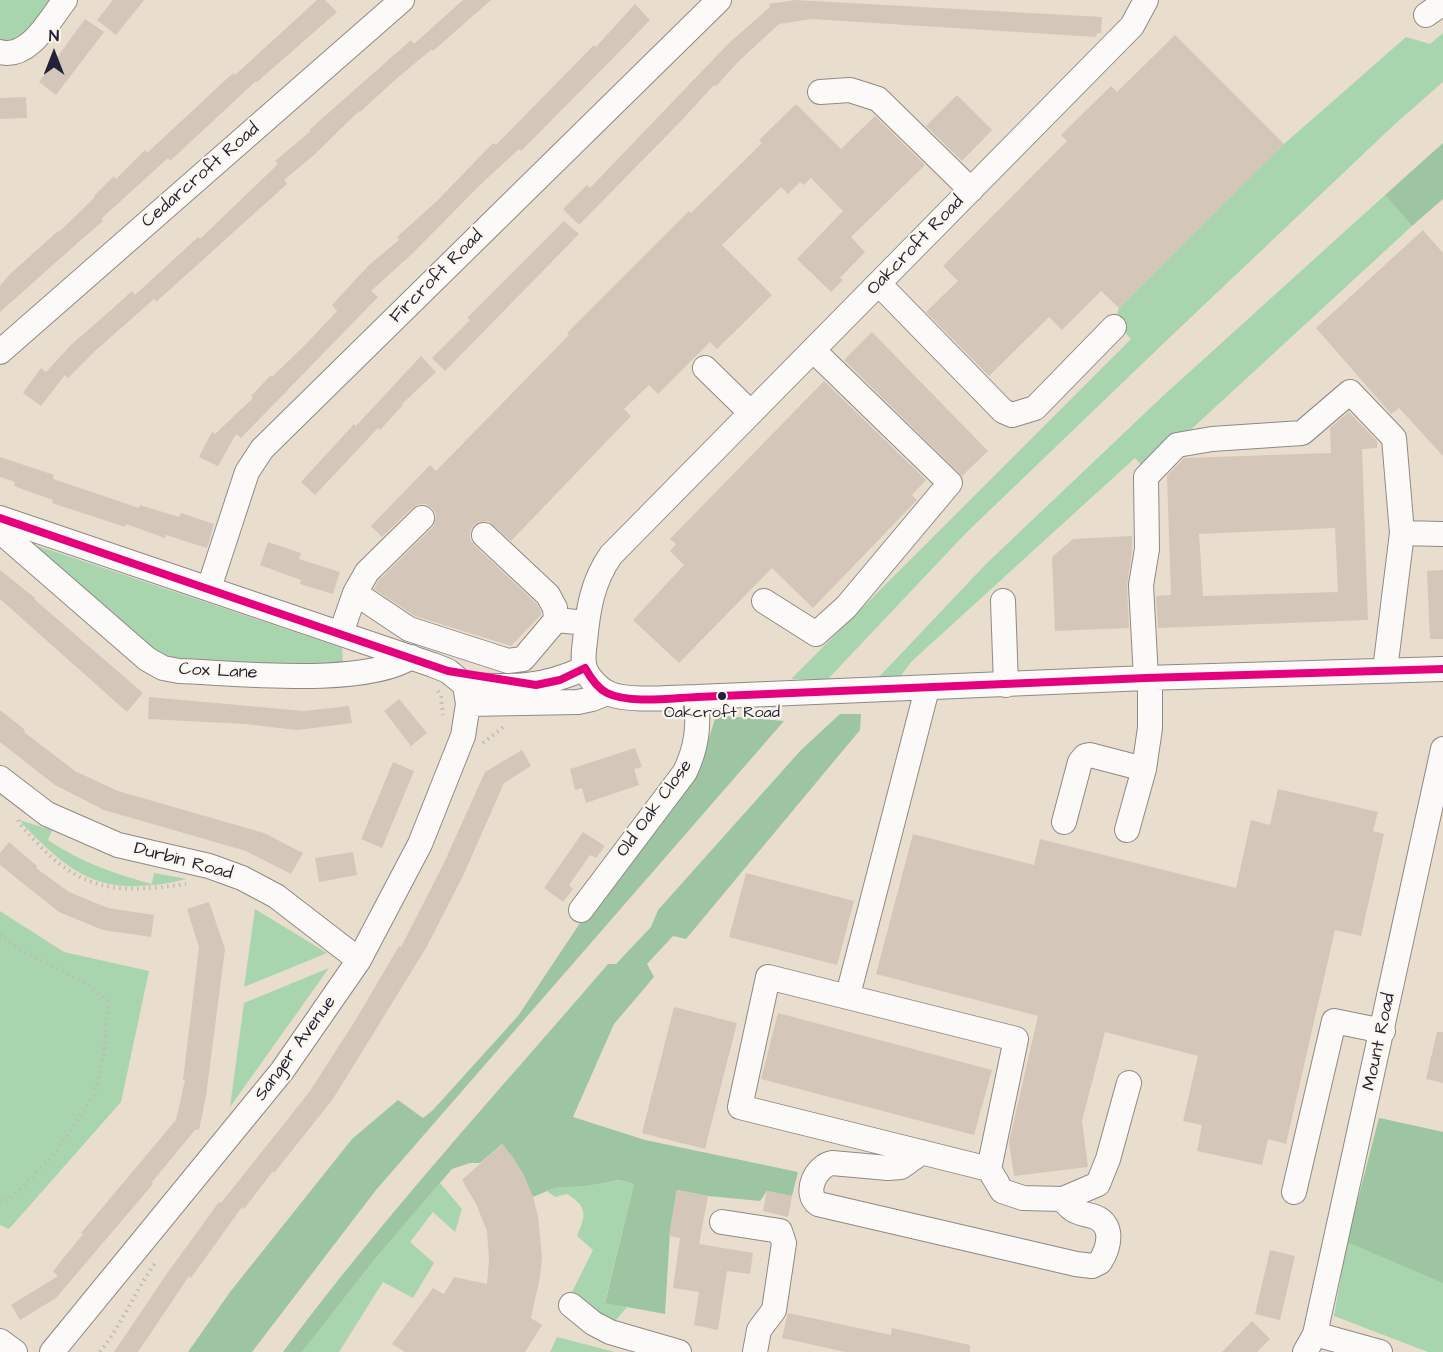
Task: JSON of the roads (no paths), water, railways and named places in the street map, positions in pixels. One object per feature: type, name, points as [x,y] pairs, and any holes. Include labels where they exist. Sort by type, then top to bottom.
[{"type":"street","points":[[0,52],[18,52],[30,44],[65,0]]},
{"type":"street","name":"Cedarcroft Road","points":[[0,352],[402,0]]},
{"type":"street","name":"Fircroft Road","points":[[209,588],[247,472],[262,450],[719,0]]},
{"type":"street","name":"Oakcroft Road","points":[[595,681],[583,658],[587,623],[593,590],[600,572],[611,555],[1132,26],[1146,0]]},
{"type":"street","points":[[820,92],[850,90],[878,99],[971,190]]},
{"type":"street","points":[[879,284],[1003,411],[1012,415],[1035,408],[1114,327]]},
{"type":"street","points":[[764,601],[816,634],[846,607],[950,483],[813,350]]},
{"type":"street","points":[[705,368],[751,413]]},
{"type":"street","points":[[1128,830],[1144,769],[1150,728],[1141,585],[1147,549],[1146,477],[1177,445],[1212,439],[1302,433],[1350,392],[1394,438],[1402,533],[1385,670]]},
{"type":"street","points":[[0,518],[416,659],[460,687],[562,695],[595,681],[626,698],[697,697],[1148,678],[1443,669]]},
{"type":"street","points":[[341,633],[355,593],[367,572],[422,518]]},
{"type":"street","name":"Cox Lane","points":[[0,531],[147,659],[163,668],[179,671],[328,675],[381,669],[416,659]]},
{"type":"street","points":[[1402,533],[1443,534]]},
{"type":"street","points":[[355,593],[410,629],[508,661],[523,659],[556,620],[555,608],[548,595],[484,535]]},
{"type":"street","points":[[1003,602],[1006,685]]},
{"type":"street","points":[[556,620],[587,623]]},
{"type":"street","points":[[460,687],[536,693]]},
{"type":"street","name":"Sanger Avenue","points":[[52,1352],[282,1071],[359,960],[420,844],[463,736],[460,687]]},
{"type":"street","points":[[848,995],[927,689]]},
{"type":"street","name":"Old Oak Close","points":[[580,910],[685,772],[694,753],[699,732],[697,697]]},
{"type":"street","name":"Mount Road","points":[[1380,1352],[1310,1343],[1383,1031],[1443,750]]},
{"type":"street","points":[[1064,822],[1080,762],[1084,756],[1090,755],[1144,769]]},
{"type":"street","name":"Durbin Road","points":[[0,778],[47,814],[118,845],[209,866],[242,878],[276,896],[359,960]]},
{"type":"street","points":[[989,1169],[740,1107],[768,977],[1016,1038],[989,1169],[1002,1191],[1023,1197],[1062,1199],[1098,1184],[1108,1159],[1129,1083]]},
{"type":"street","points":[[1294,1192],[1334,1021],[1383,1031]]},
{"type":"street","points":[[922,1152],[901,1167],[825,1164],[812,1184],[812,1200],[818,1204],[1039,1257],[1092,1266],[1100,1262],[1109,1244],[1104,1222],[1072,1209],[1062,1199]]},
{"type":"street","points":[[722,1222],[780,1231],[784,1243],[774,1310],[759,1330],[755,1352]]},
{"type":"street","points":[[571,1305],[593,1323],[610,1332],[679,1352]]},
{"type":"street","points":[[0,1341],[15,1352]]},
{"type":"place","name":"Oakcroft Road","points":[[722,696]]}]
